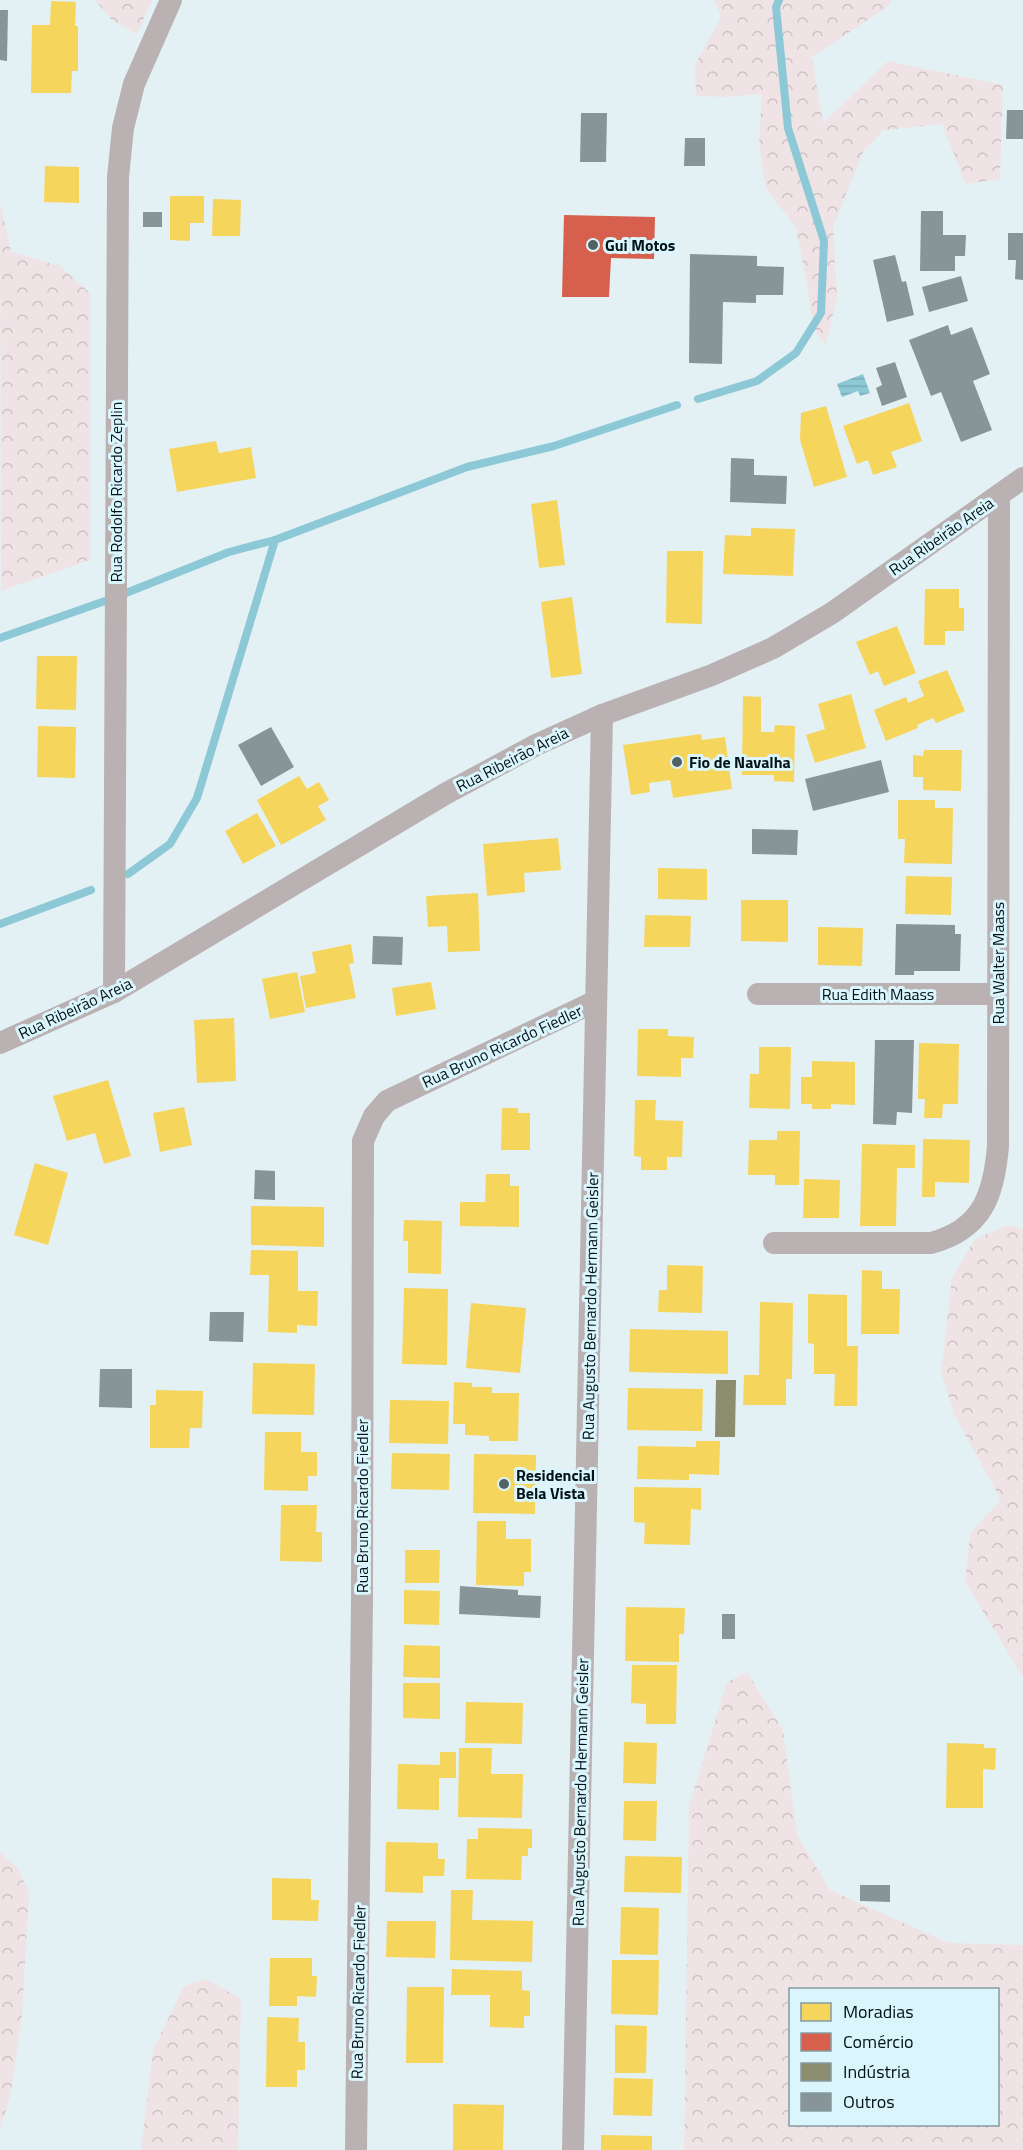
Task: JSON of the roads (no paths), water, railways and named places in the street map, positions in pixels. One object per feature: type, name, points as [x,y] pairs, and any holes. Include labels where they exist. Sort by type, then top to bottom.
[{"type":"street","name":"Rua Rodolfo Ricardo Zeplin","points":[[114,992],[118,177],[123,128],[134,84],[171,0]]},
{"type":"street","name":"Rua Ribeirão Areia","points":[[0,1043],[114,992],[490,768],[536,744],[602,715],[712,675],[773,648],[832,613],[1023,478]]},
{"type":"street","name":"Rua Walter Maass","points":[[774,1243],[931,1243],[948,1239],[981,1211],[990,1193],[996,1171],[998,1146],[999,495]]},
{"type":"street","name":"Rua Augusto Bernardo Hermann Geisler","points":[[573,2150],[602,715]]},
{"type":"street","name":"Rua Edith Maass","points":[[758,994],[998,994]]},
{"type":"street","name":"Rua Bruno Ricardo Fiedler","points":[[356,2150],[362,1598],[363,1141],[374,1116],[387,1101],[596,1001]]},
{"type":"water","points":[[863,374],[870,393],[860,396],[858,391],[842,397],[837,384]]},
{"type":"waterway","points":[[698,399],[757,381],[796,353],[821,313],[824,241],[788,128],[776,7],[779,0]]},
{"type":"waterway","points":[[126,593],[229,552],[275,540],[467,467],[554,446],[677,405]]},
{"type":"waterway","points":[[128,874],[170,844],[197,798],[275,540]]},
{"type":"waterway","points":[[0,638],[105,601]]},
{"type":"waterway","points":[[0,924],[91,890]]},
{"type":"place","name":"Gui Motos","points":[[593,245]]},
{"type":"place","name":"Fio de Navalha","points":[[677,762]]},
{"type":"place","name":"Residencial Bela Vista","points":[[504,1484]]}]
